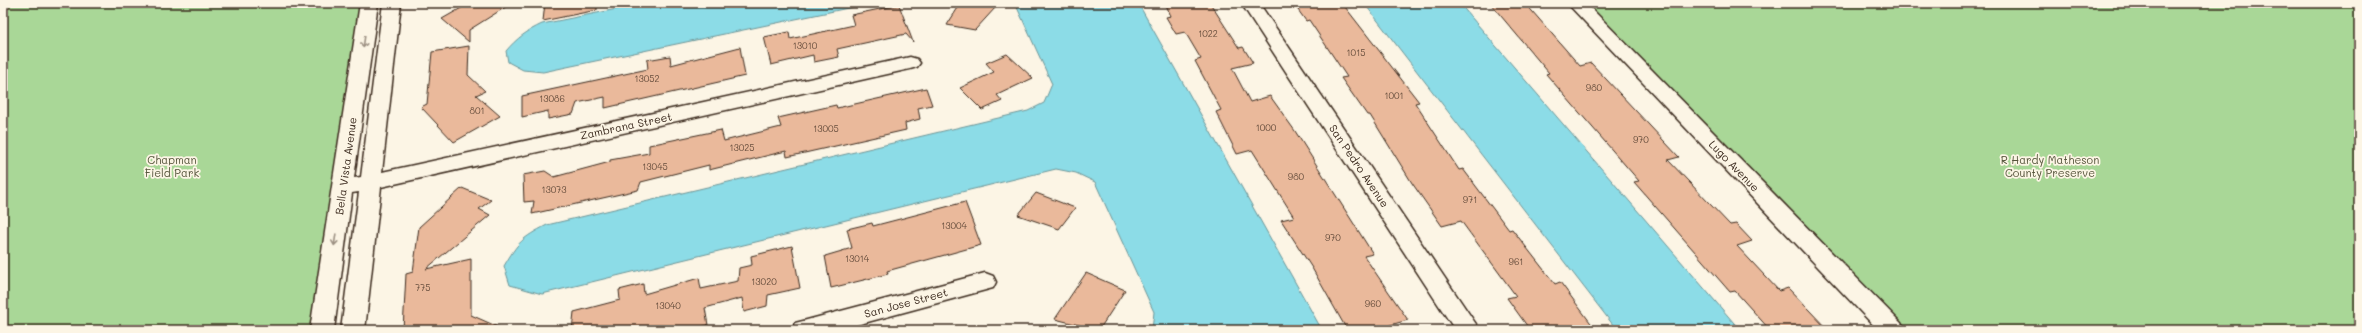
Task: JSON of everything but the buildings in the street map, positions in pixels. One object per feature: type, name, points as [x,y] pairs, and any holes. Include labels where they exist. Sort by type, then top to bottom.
[{"type":"street","name":"Bella Vista Avenue","points":[[322,330],[369,3]]},
{"type":"street","points":[[353,330],[392,3]]},
{"type":"street","name":"San Pedro Avenue","points":[[1250,3],[1468,330]]},
{"type":"street","name":"Lugo Avenue","points":[[1576,3],[1892,330]]},
{"type":"street","name":"Zambrana Street","points":[[343,188],[910,63]]},
{"type":"street","name":"San Jose Street","points":[[803,330],[985,282]]},
{"type":"green space","name":"Chapman Field Park","points":[[3,3],[366,3],[315,330],[3,330]]},
{"type":"green space","name":"R Hardy Matheson County Preserve","points":[[1585,3],[2359,3],[2359,330],[1898,330]]},
{"type":"water","points":[[647,3],[872,3],[543,72],[523,70],[508,62],[506,51],[510,46],[522,35],[542,24]]},
{"type":"water","points":[[1015,3],[1138,3],[1322,330],[1152,330],[1154,312],[1095,182],[1076,173],[1056,169],[542,294],[510,285],[504,266],[521,241],[547,225],[1028,111],[1044,103],[1052,84]]},
{"type":"water","points":[[1364,3],[1459,3],[1740,330],[1617,330]]}]
